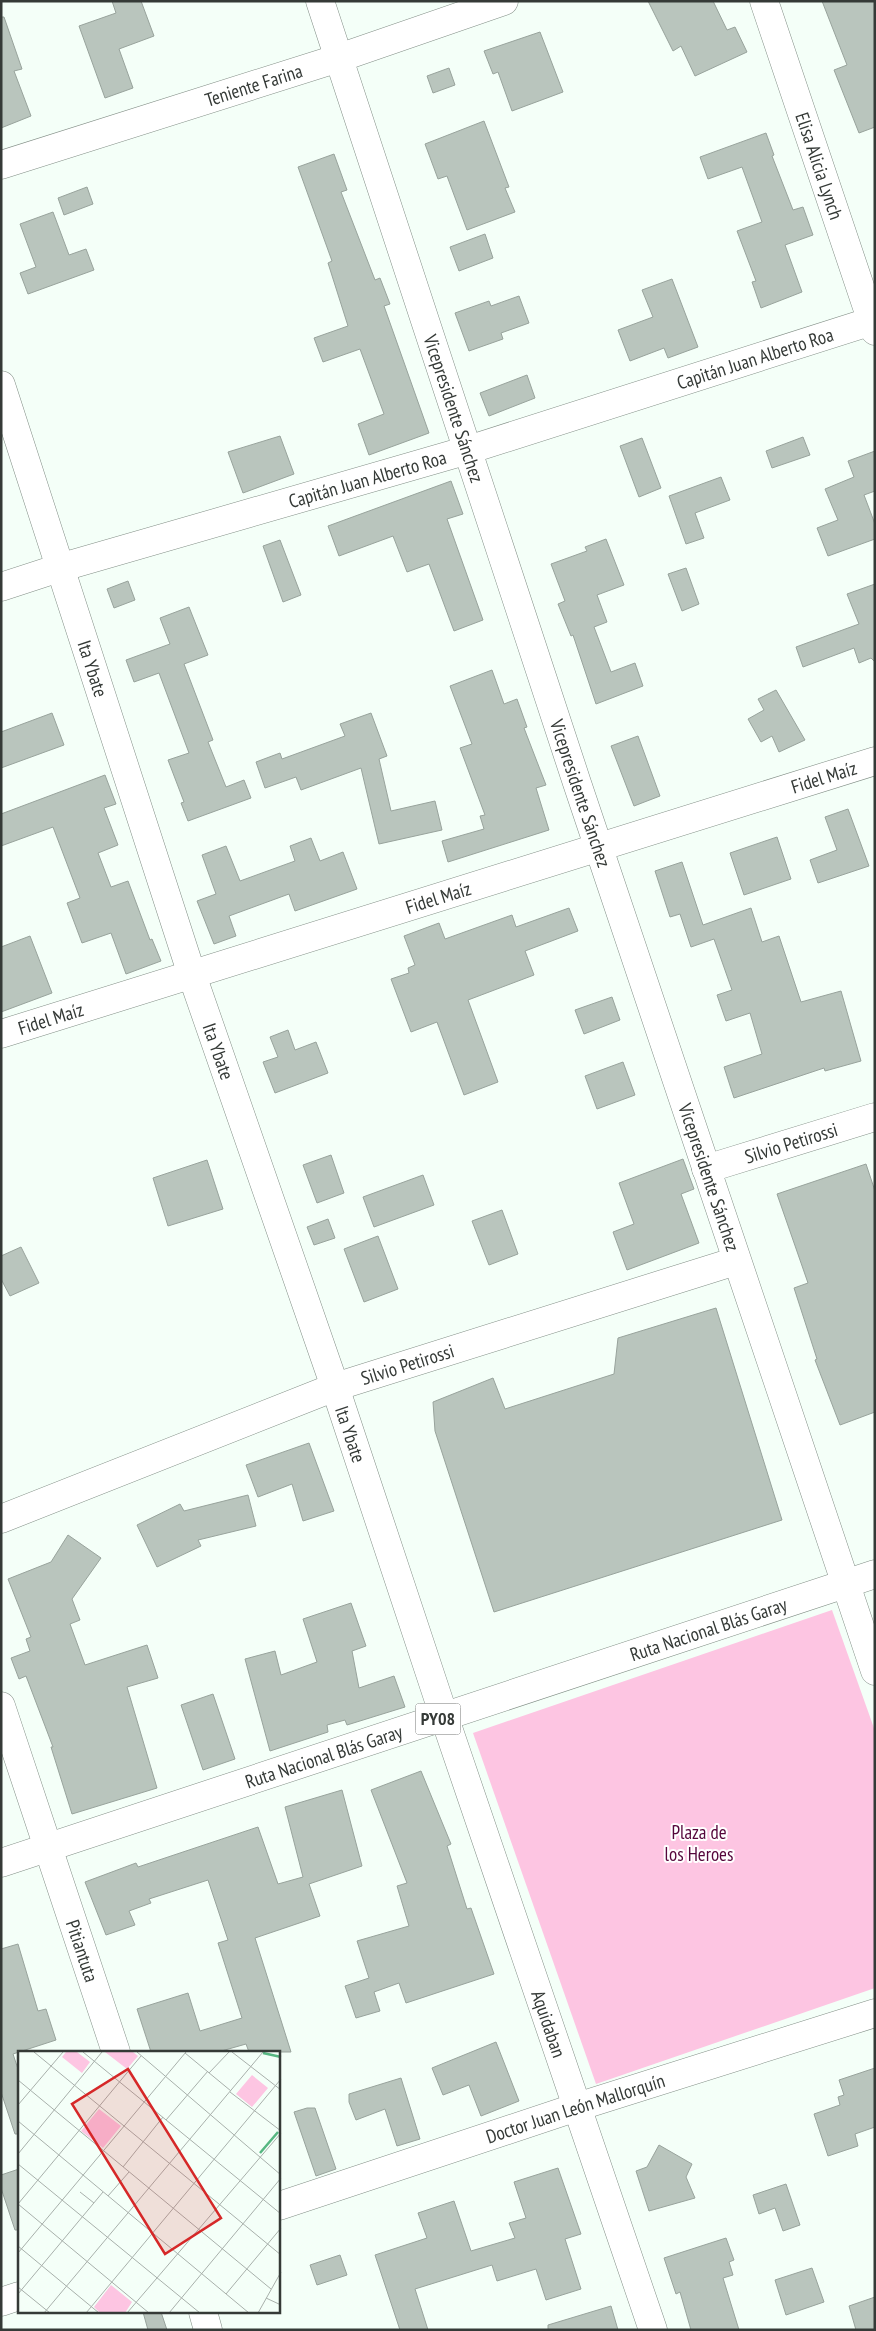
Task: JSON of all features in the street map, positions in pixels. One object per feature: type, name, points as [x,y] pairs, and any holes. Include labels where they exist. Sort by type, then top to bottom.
[{"type":"main road","name":"Vicepresidente Sánchez","points":[[320,1],[598,847],[844,1584],[875,1671]]},
{"type":"main road","name":"Teniente Farina","points":[[1,165],[339,58],[504,1]]},
{"type":"main road","name":"Elisa Alicia Lynch","points":[[764,1],[874,324]]},
{"type":"main road","name":"Capitán Juan Alberto Roa","points":[[1,587],[59,568],[468,450],[874,324]]},
{"type":"main road","name":"Ita Ybate","points":[[1,385],[192,975],[335,1387],[444,1716]]},
{"type":"main road","name":"Fidel Maíz","points":[[1,1034],[875,761]]},
{"type":"main road","name":"Silvio Petirossi","points":[[706,1169],[875,1117]]},
{"type":"main road","name":"Silvio Petirossi","points":[[1,1520],[335,1387],[736,1261]]},
{"type":"main road","name":"Ruta Nacional Blás Garay","points":[[1,1863],[875,1574]]},
{"type":"main road","name":"Pitiantuta","points":[[1,1706],[116,2051]]},
{"type":"main road","name":"Aquidaban","points":[[444,1716],[653,2330]]},
{"type":"main road","name":"Doctor Juan León Mallorquín","points":[[280,2206],[577,2107],[875,2013]]},
{"type":"main road","points":[[1,2302],[18,2296]]},
{"type":"main road","points":[[204,2314],[208,2330]]},
{"type":"green space","name":"Plaza de los Heroes","points":[[832,1610],[875,1731],[875,1988],[596,2084],[473,1733]]},
{"type":"building","points":[[112,1],[141,1],[154,36],[119,49],[133,88],[105,98],[79,26],[116,13]]},
{"type":"building","points":[[648,1],[713,1],[727,30],[735,27],[747,52],[695,76],[681,46],[673,51]]},
{"type":"building","points":[[822,1],[875,1],[875,127],[859,133],[834,70],[847,65]]},
{"type":"building","points":[[1,17],[4,17],[22,69],[14,71],[31,116],[1,128]]},
{"type":"building","points":[[540,32],[563,92],[512,111],[498,72],[493,74],[484,51]]},
{"type":"building","points":[[449,68],[455,85],[433,93],[427,76]]},
{"type":"building","points":[[484,121],[509,187],[505,188],[515,212],[467,230],[447,176],[438,179],[425,144]]},
{"type":"building","points":[[766,133],[774,155],[772,156],[793,210],[803,207],[813,235],[785,245],[802,292],[761,308],[752,282],[756,281],[737,231],[762,222],[742,167],[708,179],[700,157]]},
{"type":"building","points":[[334,154],[347,190],[341,192],[375,280],[380,278],[390,304],[384,306],[429,433],[369,455],[358,424],[384,414],[360,349],[323,362],[314,338],[348,326],[328,263],[332,261],[298,167]]},
{"type":"building","points":[[87,187],[93,204],[64,215],[58,198]]},
{"type":"building","points":[[53,212],[69,255],[86,249],[94,270],[28,294],[20,273],[36,267],[20,224]]},
{"type":"building","points":[[485,234],[493,258],[459,271],[450,247]]},
{"type":"building","points":[[672,279],[698,347],[668,358],[664,348],[630,361],[618,330],[653,317],[642,290]]},
{"type":"building","points":[[519,296],[529,323],[501,333],[503,339],[469,351],[455,313],[489,301],[491,306]]},
{"type":"building","points":[[527,375],[535,398],[489,416],[480,393]]},
{"type":"building","points":[[280,436],[294,474],[243,493],[228,452]]},
{"type":"building","points":[[803,437],[810,455],[772,468],[766,451]]},
{"type":"building","points":[[642,438],[661,488],[639,497],[620,446]]},
{"type":"building","points":[[875,451],[875,491],[864,495],[875,524],[875,539],[828,556],[817,528],[838,520],[825,489],[854,477],[848,461]]},
{"type":"building","points":[[721,477],[730,500],[695,513],[704,538],[686,544],[669,496]]},
{"type":"building","points":[[451,481],[463,514],[447,519],[483,620],[454,631],[429,564],[407,572],[393,536],[339,556],[328,526]]},
{"type":"building","points":[[606,539],[624,585],[597,595],[607,622],[594,627],[611,672],[635,663],[643,686],[596,704],[573,635],[571,636],[558,604],[565,601],[551,564],[587,551],[585,547]]},
{"type":"building","points":[[280,540],[301,595],[283,602],[263,546]]},
{"type":"building","points":[[686,568],[699,604],[682,611],[668,574]]},
{"type":"building","points":[[128,581],[135,600],[114,608],[107,589]]},
{"type":"building","points":[[875,584],[875,662],[871,658],[859,663],[854,648],[803,667],[796,647],[859,624],[847,594]]},
{"type":"building","points":[[189,607],[208,655],[184,664],[213,740],[208,742],[226,787],[244,780],[251,798],[188,821],[181,803],[184,802],[168,760],[189,753],[159,673],[134,682],[126,660],[170,644],[160,618]]},
{"type":"building","points":[[492,670],[504,704],[517,699],[527,727],[524,728],[546,785],[536,788],[549,830],[448,862],[442,841],[484,829],[480,816],[485,815],[460,748],[472,744],[450,686]]},
{"type":"building","points":[[776,690],[805,740],[779,752],[772,736],[761,742],[748,719],[764,710],[758,699]]},
{"type":"building","points":[[52,713],[64,745],[1,768],[1,732]]},
{"type":"building","points":[[371,713],[387,756],[379,759],[391,811],[435,801],[442,830],[379,844],[361,768],[301,790],[296,777],[265,788],[256,762],[280,753],[282,759],[345,736],[340,724]]},
{"type":"building","points":[[638,736],[660,796],[634,806],[611,746]]},
{"type":"building","points":[[105,775],[116,804],[104,808],[118,845],[98,853],[111,887],[128,881],[150,940],[152,939],[161,961],[126,974],[111,933],[82,943],[67,903],[80,898],[53,827],[1,846],[1,814]]},
{"type":"building","points":[[848,809],[869,866],[818,883],[810,860],[837,850],[825,817]]},
{"type":"building","points":[[777,837],[791,879],[744,895],[730,853]]},
{"type":"building","points":[[311,838],[320,861],[343,852],[357,889],[295,911],[289,894],[229,916],[236,936],[214,944],[197,901],[216,894],[202,855],[226,846],[240,881],[295,861],[290,846]]},
{"type":"building","points":[[682,862],[703,925],[751,908],[762,942],[779,936],[801,1002],[841,991],[861,1061],[825,1071],[824,1068],[734,1098],[724,1067],[762,1054],[750,1013],[726,1021],[717,995],[732,990],[714,939],[691,947],[680,914],[670,917],[655,871]]},
{"type":"building","points":[[569,908],[578,931],[525,951],[534,975],[468,1000],[498,1082],[464,1095],[437,1022],[411,1032],[391,979],[409,973],[408,968],[415,965],[404,936],[439,923],[445,939],[512,915],[516,927]]},
{"type":"building","points":[[30,936],[52,993],[1,1012],[1,947]]},
{"type":"building","points":[[612,997],[620,1020],[584,1034],[575,1010]]},
{"type":"building","points":[[288,1030],[295,1050],[316,1042],[328,1073],[275,1093],[263,1062],[278,1057],[270,1037]]},
{"type":"building","points":[[623,1062],[635,1095],[597,1109],[585,1076]]},
{"type":"building","points":[[331,1155],[344,1193],[317,1203],[303,1165]]},
{"type":"building","points":[[683,1159],[694,1189],[681,1194],[699,1243],[627,1270],[613,1232],[634,1224],[619,1183]]},
{"type":"building","points":[[207,1160],[223,1209],[168,1226],[153,1178]]},
{"type":"building","points":[[866,1164],[875,1191],[875,1412],[840,1425],[815,1360],[817,1359],[794,1288],[808,1283],[777,1194]]},
{"type":"building","points":[[423,1175],[434,1205],[374,1227],[363,1197]]},
{"type":"building","points":[[502,1210],[518,1254],[489,1265],[472,1221]]},
{"type":"building","points":[[328,1219],[335,1238],[314,1245],[307,1227]]},
{"type":"building","points":[[378,1236],[398,1289],[364,1302],[344,1249]]},
{"type":"building","points":[[21,1247],[39,1283],[10,1296],[1,1279],[1,1256]]},
{"type":"building","points":[[716,1308],[782,1520],[494,1612],[435,1431],[433,1402],[493,1378],[505,1409],[614,1374],[618,1338]]},
{"type":"building","points":[[309,1443],[334,1511],[303,1521],[292,1484],[258,1497],[246,1465]]},
{"type":"building","points":[[248,1495],[256,1526],[198,1540],[201,1546],[157,1567],[137,1525],[180,1504],[184,1511]]},
{"type":"building","points":[[68,1535],[101,1558],[72,1599],[80,1620],[70,1624],[85,1665],[147,1645],[158,1678],[127,1687],[157,1788],[72,1814],[51,1747],[53,1747],[26,1676],[19,1679],[11,1658],[30,1651],[26,1639],[31,1637],[8,1579],[51,1562]]},
{"type":"building","points":[[351,1603],[366,1646],[352,1651],[359,1688],[394,1676],[405,1707],[347,1725],[345,1720],[327,1725],[328,1732],[270,1751],[245,1659],[275,1651],[281,1675],[317,1662],[303,1619]]},
{"type":"building","points":[[213,1694],[235,1759],[203,1770],[181,1705]]},
{"type":"building","points":[[421,1771],[451,1844],[447,1846],[467,1909],[471,1908],[494,1974],[406,2003],[399,1983],[374,1992],[380,2011],[356,2018],[345,1986],[369,1978],[357,1941],[409,1926],[397,1886],[407,1883],[371,1790]]},
{"type":"building","points":[[342,1790],[362,1866],[309,1884],[320,1916],[255,1938],[291,2052],[249,2051],[246,2044],[222,2051],[151,2051],[137,2009],[188,1993],[200,2031],[242,2018],[218,1943],[228,1940],[208,1880],[149,1899],[151,1903],[129,1911],[135,1925],[106,1935],[85,1882],[136,1863],[138,1867],[258,1827],[278,1884],[303,1877],[285,1807]]},
{"type":"building","points":[[18,1944],[38,2011],[46,2009],[56,2040],[13,2054],[18,2069],[18,2134],[15,2134],[1,2092],[1,1949]]},
{"type":"building","points":[[496,2042],[519,2101],[481,2116],[469,2085],[443,2095],[432,2068]]},
{"type":"building","points":[[875,2068],[875,2127],[855,2134],[858,2146],[828,2156],[814,2114],[840,2105],[838,2097],[844,2095],[839,2080]]},
{"type":"building","points":[[401,2078],[420,2139],[397,2146],[385,2109],[356,2120],[349,2102],[349,2094]]},
{"type":"building","points":[[315,2108],[336,2169],[316,2176],[294,2112]]},
{"type":"building","points":[[659,2145],[692,2164],[686,2177],[695,2198],[649,2211],[636,2171],[647,2167]]},
{"type":"building","points":[[558,2168],[581,2234],[565,2239],[581,2289],[546,2300],[536,2269],[497,2281],[492,2265],[415,2289],[428,2330],[400,2330],[375,2255],[427,2238],[418,2213],[454,2201],[471,2251],[515,2238],[509,2223],[526,2218],[514,2182]]},
{"type":"building","points":[[18,2169],[18,2230],[15,2230],[1,2188],[1,2175]]},
{"type":"building","points":[[786,2184],[800,2225],[783,2231],[775,2208],[759,2214],[753,2195]]},
{"type":"building","points":[[726,2238],[734,2260],[729,2262],[733,2275],[723,2278],[739,2330],[691,2330],[680,2292],[676,2294],[664,2258]]},
{"type":"building","points":[[340,2255],[347,2275],[317,2285],[310,2265]]},
{"type":"building","points":[[812,2268],[824,2302],[786,2315],[775,2280]]},
{"type":"building","points":[[875,2297],[875,2330],[856,2330],[849,2306]]},
{"type":"building","points":[[611,2306],[618,2330],[548,2330],[548,2325]]},
{"type":"building","points":[[144,2314],[162,2314],[167,2330],[148,2330]]}]
